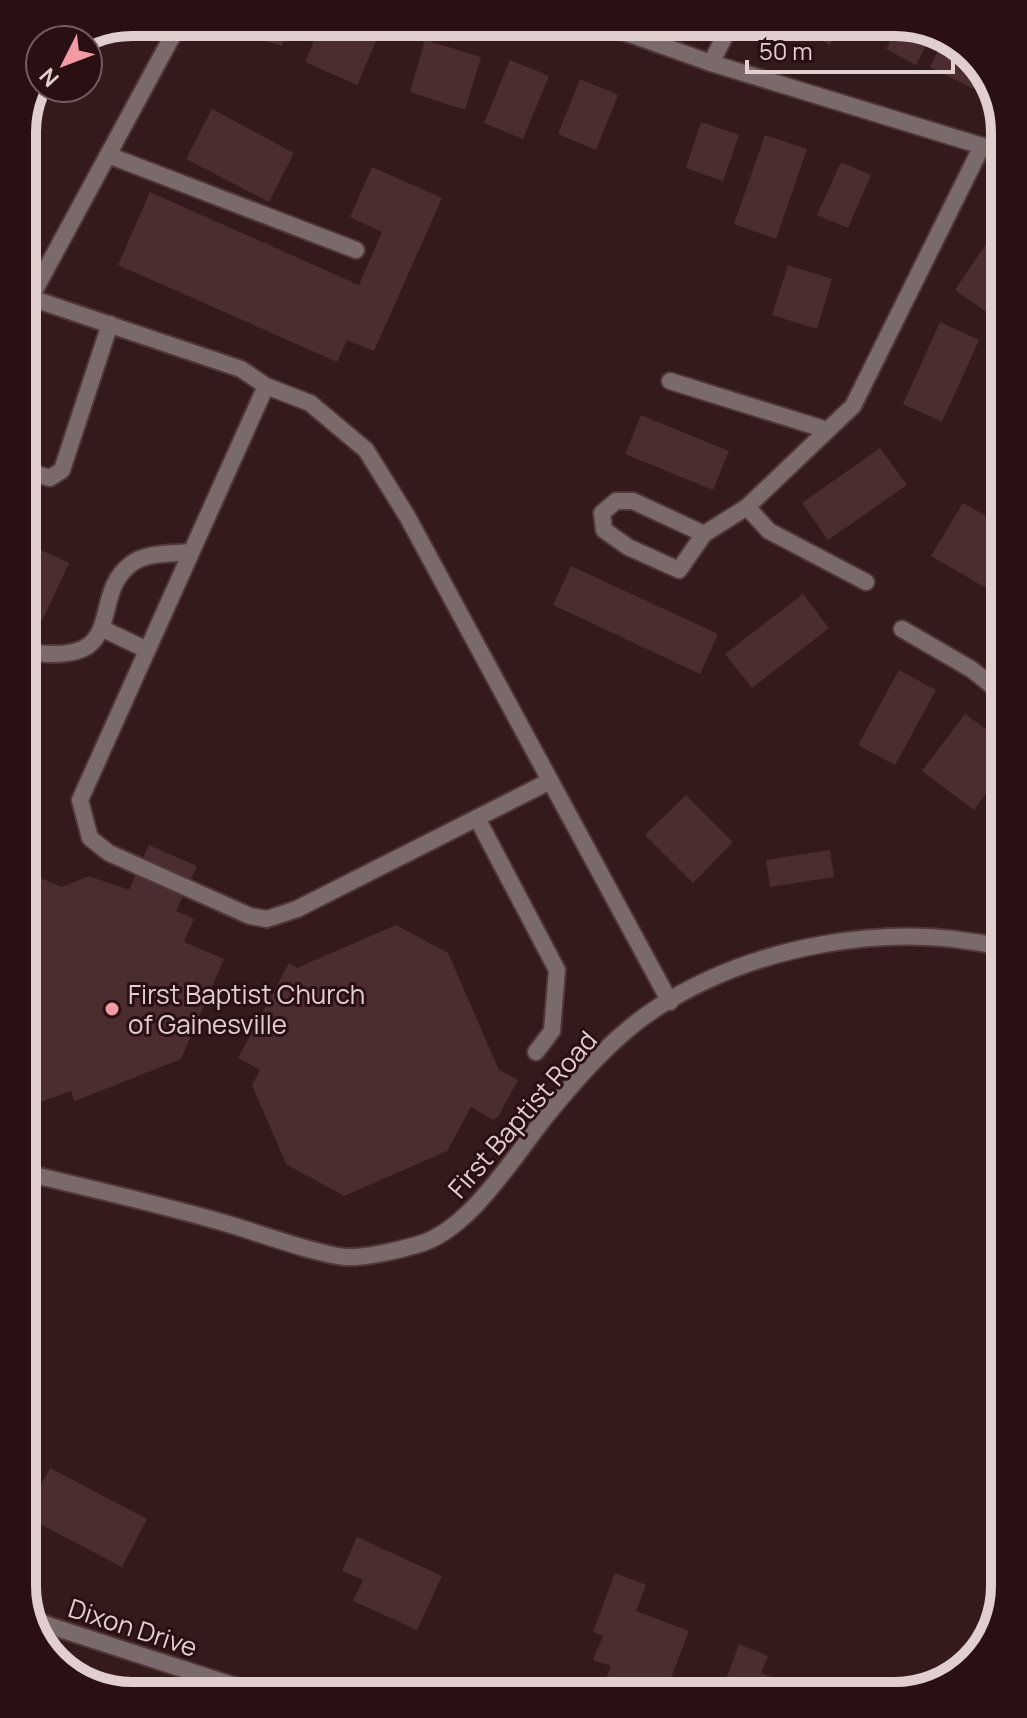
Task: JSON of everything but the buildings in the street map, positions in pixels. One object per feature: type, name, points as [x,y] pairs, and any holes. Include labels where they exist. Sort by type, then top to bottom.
[{"type":"street","points":[[36,280],[172,36]]},
{"type":"street","points":[[635,36],[711,63],[991,149]]},
{"type":"street","points":[[711,63],[725,36]]},
{"type":"street","points":[[704,534],[633,501],[616,501],[602,513],[604,530],[628,547],[679,570],[704,534],[747,507],[853,406],[982,146]]},
{"type":"street","points":[[108,155],[356,250]]},
{"type":"street","points":[[36,299],[241,369],[266,386],[310,403],[366,450],[407,516],[670,1002]]},
{"type":"street","points":[[36,474],[50,478],[62,470],[110,324]]},
{"type":"street","points":[[670,381],[827,430]]},
{"type":"street","points":[[266,386],[80,800],[90,838],[109,853],[250,916],[267,919],[297,909],[550,781]]},
{"type":"street","points":[[747,507],[769,531],[866,582]]},
{"type":"street","points":[[36,652],[55,654],[85,648],[103,629],[114,585],[130,564],[150,556],[191,552]]},
{"type":"street","points":[[103,629],[147,650]]},
{"type":"street","points":[[902,629],[971,669],[991,685]]},
{"type":"street","points":[[477,818],[557,970],[552,1031],[536,1052]]},
{"type":"street","name":"First Baptist Road","points":[[36,1175],[194,1214],[345,1257],[419,1245],[462,1220],[563,1095],[613,1043],[670,1002],[728,973],[808,947],[874,937],[973,940],[991,944]]},
{"type":"street","name":"Dixon Drive","points":[[43,1623],[223,1682]]},
{"type":"place","name":"First Baptist Church of Gainesville","points":[[112,1009]]}]
